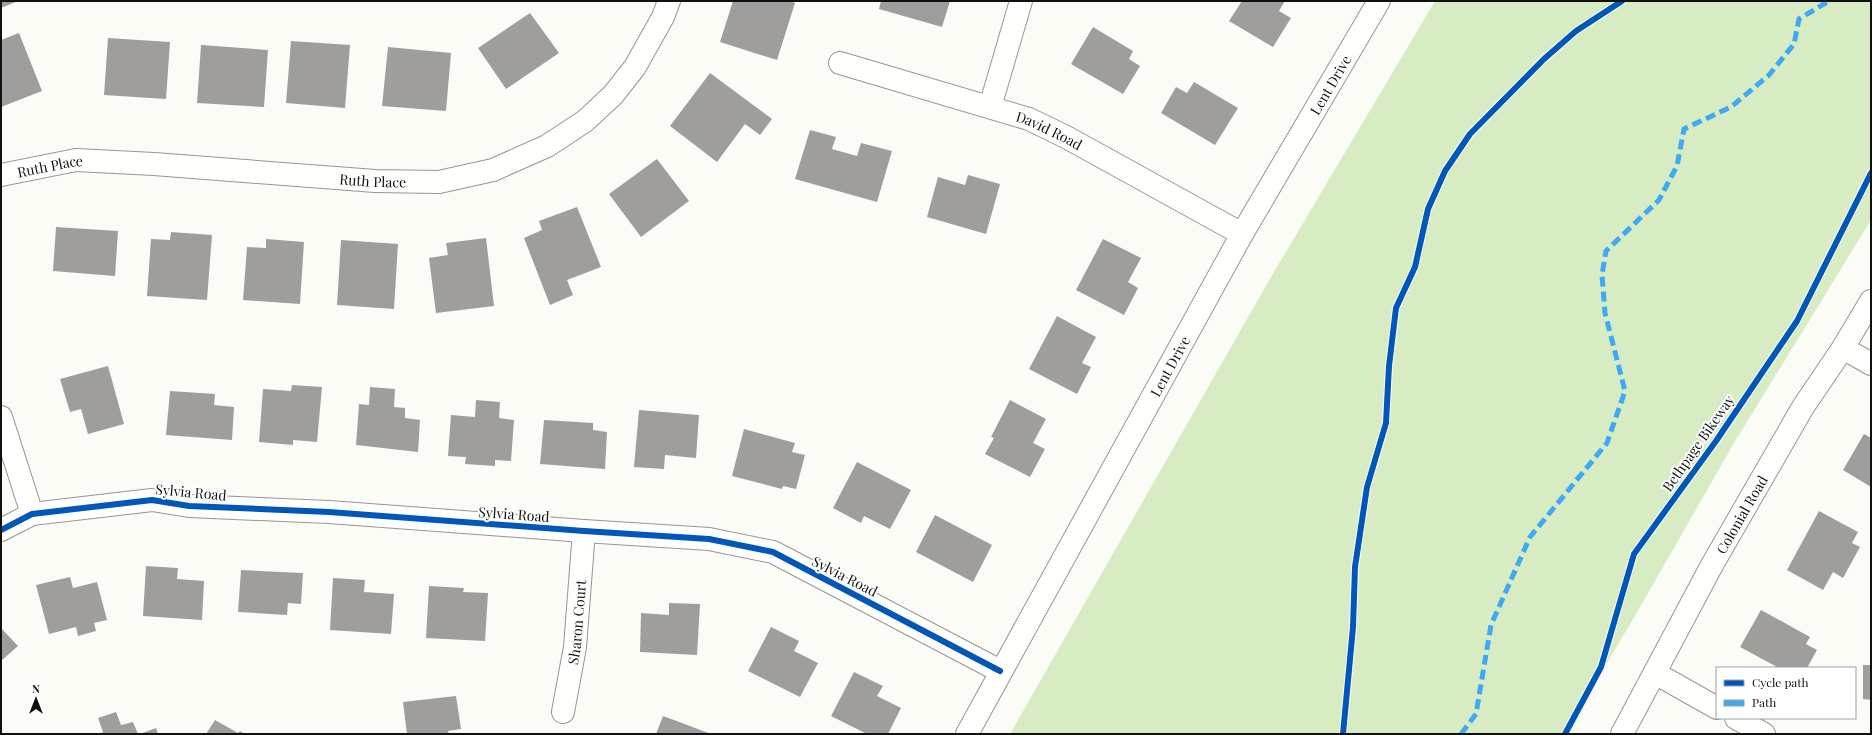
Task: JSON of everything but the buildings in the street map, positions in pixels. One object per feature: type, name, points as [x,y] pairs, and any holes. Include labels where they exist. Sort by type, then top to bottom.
[{"type":"street","name":"Ruth Place","points":[[1,175],[76,160],[154,164],[374,181],[439,182],[493,170],[547,146],[585,121],[613,95],[635,67],[663,18],[669,1]]},
{"type":"street","points":[[990,107],[1022,1]]},
{"type":"street","name":"Lent Drive","points":[[967,734],[1000,670],[1242,234],[1379,1]]},
{"type":"street","name":"David Road","points":[[840,63],[1029,120],[1066,137],[1242,234]]},
{"type":"street","name":"Colonial Road","points":[[1622,734],[1712,565],[1799,414],[1843,348],[1871,301]]},
{"type":"street","points":[[1843,348],[1871,364]]},
{"type":"street","points":[[1,417],[32,514]]},
{"type":"street","name":"Sylvia Road","points":[[1,530],[32,514],[152,500],[189,506],[329,512],[708,539],[773,552],[1000,670]]},
{"type":"street","name":"Sharon Court","points":[[563,712],[575,647],[584,531]]},
{"type":"street","points":[[1655,674],[1716,707]]},
{"type":"street","points":[[1738,719],[1764,734]]},
{"type":"green space","points":[[1435,1],[1871,1],[1871,220],[1734,443],[1639,609],[1565,734],[1010,734],[1271,277]]},
{"type":"marked path","points":[[1461,734],[1476,714],[1491,625],[1530,537],[1607,443],[1625,391],[1605,313],[1602,275],[1606,251],[1659,200],[1677,166],[1684,129],[1731,107],[1769,75],[1794,44],[1799,19],[1829,1]]},
{"type":"cycle path","points":[[1343,734],[1353,627],[1355,567],[1367,487],[1386,423],[1389,366],[1396,308],[1415,267],[1428,209],[1445,171],[1470,134],[1544,59],[1576,31],[1622,1]]},
{"type":"cycle path","name":"Bethpage Bikeway","points":[[1565,734],[1601,667],[1634,554],[1716,441],[1797,321],[1871,173]]},
{"type":"cycle path","points":[[1,530],[32,514],[152,500],[189,506],[329,512],[709,539],[773,552],[1000,671]]}]
